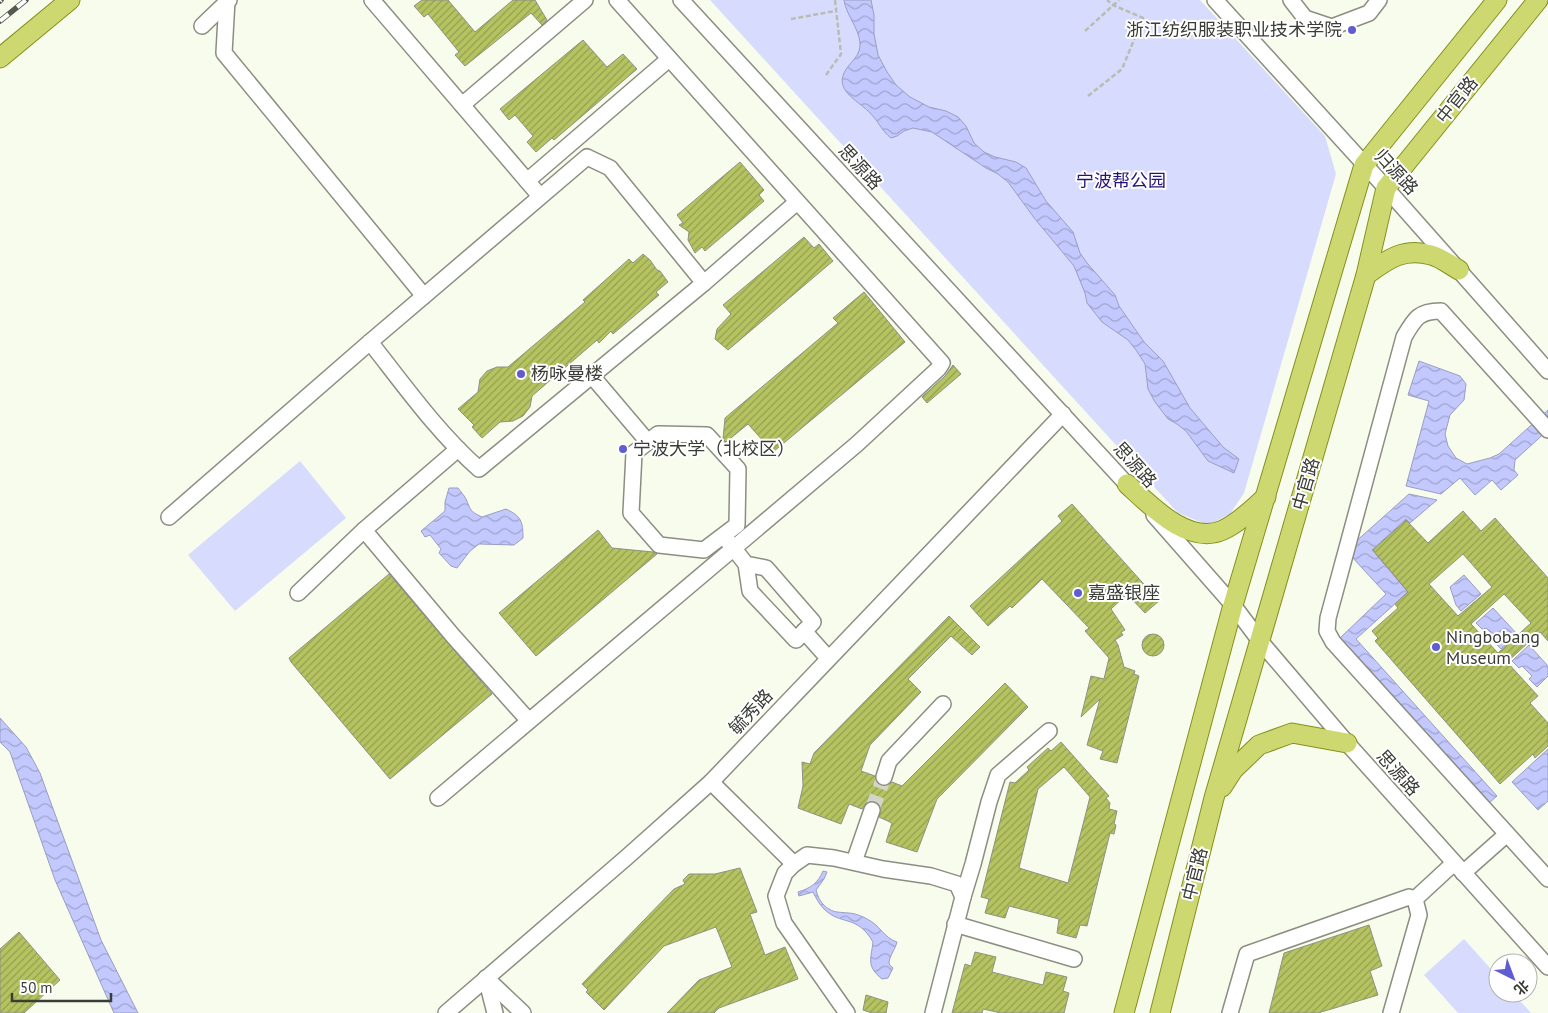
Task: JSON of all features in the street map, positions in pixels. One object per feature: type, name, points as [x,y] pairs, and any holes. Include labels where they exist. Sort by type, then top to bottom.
[{"type":"main road","points":[[0,58],[70,0]]},
{"type":"main road","name":"中官路","points":[[1124,1013],[1233,605],[1364,165],[1497,0]]},
{"type":"main road","name":"中官路","points":[[1160,1013],[1214,798],[1366,275],[1386,188],[1538,0]]},
{"type":"main road","points":[[1366,275],[1390,258],[1400,254],[1411,253],[1432,255],[1458,270]]},
{"type":"main road","points":[[1127,484],[1160,516],[1196,533],[1220,531],[1229,527],[1266,496]]},
{"type":"main road","points":[[1214,798],[1233,770],[1260,745],[1292,733],[1347,744]]},
{"type":"street","points":[[202,26],[228,0]]},
{"type":"street","points":[[228,0],[224,54],[424,296]]},
{"type":"street","points":[[462,105],[585,0]]},
{"type":"street","points":[[438,798],[857,444],[938,369],[942,363],[617,0]]},
{"type":"street","name":"思源路","points":[[681,0],[1127,484],[1233,605],[1260,641],[1347,744],[1548,967]]},
{"type":"street","name":"归源路","points":[[1215,0],[1386,188],[1548,371]]},
{"type":"street","points":[[1291,0],[1306,18],[1332,27],[1369,13],[1379,0]]},
{"type":"street","points":[[376,1],[540,196]]},
{"type":"street","points":[[527,181],[669,59]]},
{"type":"street","points":[[169,517],[370,342],[588,157],[610,168],[704,283]]},
{"type":"street","points":[[370,342],[420,405],[478,469],[704,283],[797,202]]},
{"type":"street","points":[[1548,430],[1441,311],[1426,311],[1413,322],[1404,337],[1328,618],[1327,631],[1333,642],[1548,879]]},
{"type":"street","points":[[592,376],[648,442]]},
{"type":"street","name":"毓秀路","points":[[446,1013],[627,857],[710,782],[1063,414]]},
{"type":"street","points":[[658,434],[707,434],[738,469],[736,525],[704,550],[660,544],[631,513],[634,453],[648,442],[658,434]]},
{"type":"street","points":[[298,593],[364,530],[458,449]]},
{"type":"street","points":[[364,530],[453,636],[528,721]]},
{"type":"street","points":[[723,535],[746,564],[750,591],[796,640],[813,622],[766,568],[746,564]]},
{"type":"street","points":[[804,631],[828,658]]},
{"type":"street","points":[[884,777],[889,761],[943,704]]},
{"type":"street","points":[[933,1013],[962,896],[974,864],[989,802],[998,775],[1049,731]]},
{"type":"street","points":[[710,782],[794,864]]},
{"type":"street","points":[[854,862],[872,810]]},
{"type":"street","points":[[1415,899],[1507,834]]},
{"type":"street","points":[[847,1013],[784,923],[776,896],[785,873],[807,855],[834,858],[884,869],[931,876],[957,884],[962,896]]},
{"type":"street","points":[[1230,1013],[1247,954],[1409,897],[1415,899]]},
{"type":"street","points":[[1391,1013],[1419,915],[1415,899]]},
{"type":"street","points":[[956,924],[1074,959]]},
{"type":"street","points":[[486,978],[495,1013]]},
{"type":"street","points":[[486,978],[523,1013]]},
{"type":"path","points":[[826,76],[841,54],[835,0]]},
{"type":"path","points":[[1088,96],[1122,69],[1143,18],[1113,5],[1107,0]]},
{"type":"path","points":[[1085,31],[1119,0]]},
{"type":"path","points":[[791,19],[835,11]]},
{"type":"green space","name":"宁波帮公园","points":[[710,0],[1200,0],[1325,136],[1336,174],[1244,493],[1230,514],[1208,525],[1178,513]]},
{"type":"green space","points":[[300,461],[346,518],[235,611],[188,555]]},
{"type":"green space","points":[[1464,939],[1488,966],[1488,1003],[1522,1003],[1531,1013],[1458,1013],[1424,975]]},
{"type":"water","points":[[844,0],[871,0],[878,55],[896,85],[910,97],[929,107],[946,111],[958,117],[966,126],[974,143],[984,152],[1016,162],[1026,168],[1046,201],[1073,232],[1080,253],[1087,263],[1115,295],[1119,306],[1144,342],[1163,361],[1190,408],[1223,447],[1239,459],[1234,473],[1208,461],[1186,431],[1168,419],[1148,389],[1145,364],[1136,350],[1128,340],[1102,322],[1087,303],[1074,266],[1035,219],[1008,182],[932,132],[913,128],[891,138],[871,114],[850,96],[843,86],[842,80],[846,69],[859,52],[860,43]]},
{"type":"water","points":[[1419,361],[1460,376],[1466,384],[1464,400],[1450,415],[1445,434],[1448,446],[1456,458],[1467,464],[1499,454],[1548,410],[1548,430],[1515,460],[1514,470],[1518,475],[1501,490],[1492,480],[1475,495],[1460,478],[1441,494],[1406,486],[1429,401],[1408,395]]},
{"type":"water","points":[[449,488],[458,488],[471,510],[482,517],[506,509],[515,514],[522,523],[523,538],[514,545],[479,544],[470,551],[457,568],[451,566],[439,553],[441,549],[430,535],[425,537],[421,531],[445,511],[445,502]]},
{"type":"water","points":[[1409,494],[1437,500],[1410,523],[1406,519],[1372,550],[1408,592],[1356,639],[1497,796],[1488,804],[1340,638],[1386,594],[1351,556],[1353,544]]},
{"type":"water","points":[[1464,575],[1481,594],[1461,611],[1456,605],[1450,587]]},
{"type":"water","points":[[1493,608],[1517,634],[1501,649],[1493,641],[1496,638],[1486,628],[1483,630],[1476,623]]},
{"type":"water","points":[[1529,645],[1548,666],[1548,676],[1537,687],[1529,679],[1532,676],[1522,666],[1519,668],[1512,661]]},
{"type":"water","points":[[0,718],[26,747],[40,773],[101,940],[138,1013],[114,1013],[55,880],[10,752],[0,742]]},
{"type":"water","points":[[1548,749],[1548,801],[1538,810],[1512,782]]},
{"type":"water","points":[[823,871],[827,872],[816,890],[824,905],[834,911],[865,918],[889,938],[897,942],[889,961],[893,968],[888,978],[882,979],[874,970],[871,962],[873,942],[861,927],[830,914],[824,909],[813,892],[799,896],[798,892],[814,884]]},
{"type":"building","points":[[422,0],[448,0],[475,32],[513,0],[535,0],[547,20],[542,25],[531,13],[465,66],[455,55],[459,52],[428,14],[424,17],[414,6]]},
{"type":"building","points":[[583,40],[607,67],[623,54],[637,69],[554,140],[552,138],[536,152],[527,142],[533,136],[515,115],[509,120],[500,109]]},
{"type":"building","points":[[740,162],[764,190],[759,195],[764,201],[705,251],[702,247],[695,253],[688,240],[689,232],[679,225],[683,223],[677,215]]},
{"type":"building","points":[[804,237],[814,248],[819,244],[833,261],[728,350],[715,339],[717,329],[731,314],[723,305]]},
{"type":"building","name":"杨咏曼楼","points":[[643,254],[668,282],[656,292],[659,295],[613,334],[611,331],[599,343],[597,340],[532,396],[530,407],[523,416],[513,421],[500,422],[482,438],[472,427],[474,425],[458,409],[478,392],[480,379],[487,371],[497,367],[508,367],[585,302],[583,300],[629,259],[633,263]]},
{"type":"building","points":[[864,292],[905,342],[773,452],[748,424],[726,442],[723,439],[725,418],[838,323],[833,318]]},
{"type":"building","points":[[953,365],[961,374],[927,403],[922,397],[945,376]]},
{"type":"building","points":[[1072,504],[1159,601],[1145,613],[1127,594],[1111,609],[1125,630],[1121,632],[1123,635],[1115,640],[1124,667],[1135,671],[1134,674],[1139,676],[1117,763],[1100,759],[1103,751],[1087,745],[1100,699],[1081,717],[1091,676],[1104,679],[1109,658],[1085,631],[1089,628],[1042,579],[1012,608],[1010,606],[988,626],[970,606],[1062,521],[1058,516]]},
{"type":"building","name":"Ningbobang Museum","points":[[1463,511],[1481,531],[1495,518],[1548,578],[1548,641],[1540,632],[1507,662],[1538,696],[1530,703],[1548,723],[1548,746],[1535,758],[1533,754],[1500,784],[1375,641],[1378,638],[1372,631],[1398,608],[1395,604],[1408,592],[1373,550],[1406,520],[1428,543]],"holes":[[[1463,554],[1492,587],[1458,616],[1429,584]],[[1504,594],[1531,623],[1498,653],[1471,624]]]},
{"type":"building","points":[[598,530],[612,548],[657,554],[536,656],[499,613]]},
{"type":"building","points":[[389,574],[492,694],[390,779],[289,658]]},
{"type":"building","points":[[949,616],[980,647],[972,655],[951,636],[908,679],[921,692],[870,745],[861,771],[875,776],[877,783],[881,786],[887,786],[892,782],[902,786],[1005,683],[1028,707],[937,799],[917,852],[886,842],[892,823],[879,817],[881,808],[876,801],[866,803],[862,809],[849,804],[841,824],[798,808],[803,786],[802,762],[810,764],[814,753]]},
{"type":"building","points":[[1153,634],[1163,641],[1164,645],[1157,655],[1153,656],[1143,649],[1142,645],[1149,635]]},
{"type":"building","points":[[1061,742],[1109,796],[1106,798],[1110,803],[1109,809],[1117,811],[1114,834],[1110,833],[1087,926],[1080,925],[1076,938],[1057,933],[1059,919],[1009,906],[1005,918],[985,913],[989,899],[981,897],[1010,782],[1015,783],[1029,770],[1027,767],[1048,748],[1051,751]],"holes":[[[1064,767],[1090,797],[1068,883],[1019,868],[1038,789]]]},
{"type":"building","points":[[740,868],[757,912],[750,914],[765,955],[785,947],[798,979],[719,1008],[714,1013],[667,1013],[699,980],[732,967],[716,927],[664,946],[604,1010],[586,992],[588,990],[582,984],[674,889],[685,884],[683,880],[689,874],[715,874]]},
{"type":"building","points":[[1369,925],[1382,966],[1370,971],[1378,995],[1318,1013],[1269,1013],[1284,953]]},
{"type":"building","points":[[19,932],[60,980],[24,1013],[0,1013],[0,949]]},
{"type":"building","points":[[975,952],[996,957],[992,972],[1043,985],[1046,972],[1067,977],[1063,991],[1069,993],[1064,1013],[1001,1013],[983,1009],[982,1013],[952,1013],[965,964],[971,966]]},
{"type":"building","points":[[866,995],[888,1002],[886,1013],[872,1013],[863,1010]]},
{"type":"tunnel","points":[[872,810],[884,777]]},
{"type":"railway","points":[[0,21],[26,0]]},
{"type":"place","name":"浙江纺织服装职业技术学院","points":[[1352,30]]},
{"type":"place","name":"杨咏曼楼","points":[[521,374]]},
{"type":"place","name":"宁波大学（北校区）","points":[[623,449]]},
{"type":"place","name":"嘉盛银座","points":[[1078,593]]},
{"type":"place","name":"Ningbobang Museum","points":[[1436,647]]}]
